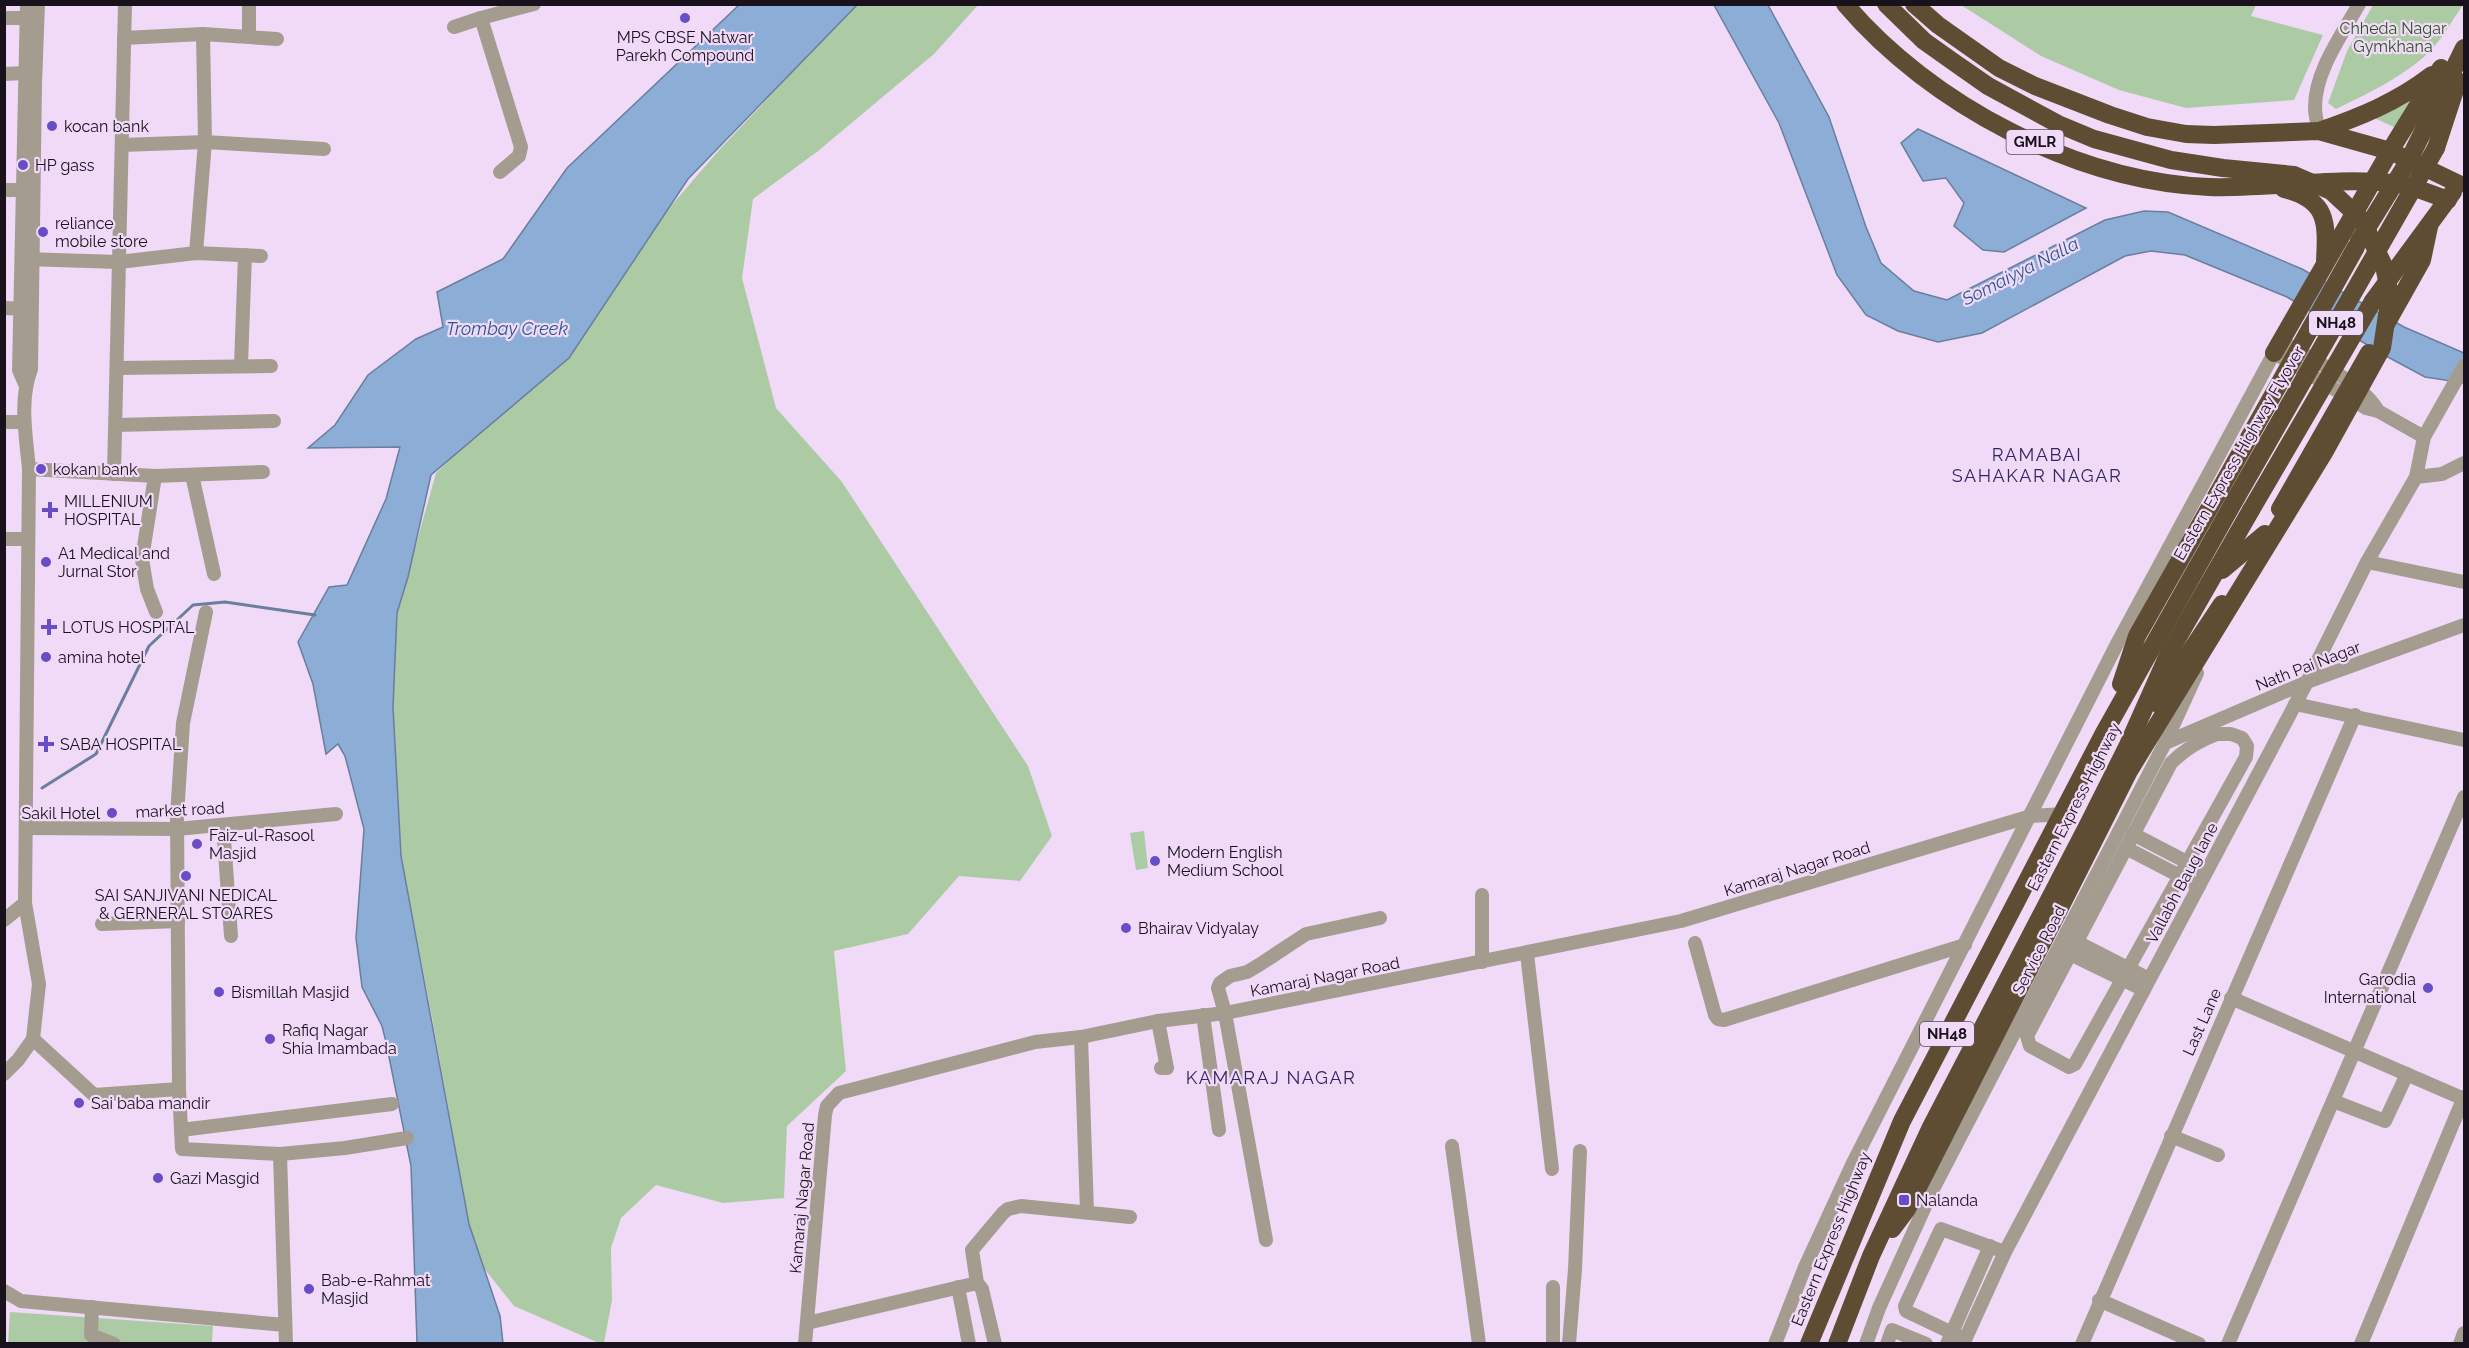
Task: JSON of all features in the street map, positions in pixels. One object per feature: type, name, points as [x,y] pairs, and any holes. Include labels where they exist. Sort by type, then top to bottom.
[{"type":"highway","name":"GMLR","points":[[1845,4],[1876,40],[1905,64],[1971,111],[2012,133],[2051,149],[2132,176],[2175,184],[2212,187],[2394,183],[2448,200]]},
{"type":"highway","points":[[1871,1256],[1907,1209],[2129,771],[2325,451],[2382,348],[2390,295],[2384,266],[2362,220],[2331,191],[2294,175],[2171,160],[2094,139],[2058,124],[1988,86],[1955,63],[1924,41],[1886,4]]},
{"type":"highway","points":[[1914,4],[1938,25],[1999,68],[2035,86],[2147,127],[2186,134],[2319,131],[2357,119],[2411,91],[2464,48]]},
{"type":"highway","points":[[2104,734],[2137,636],[2356,247],[2409,160],[2464,48]]},
{"type":"highway","points":[[2436,148],[2464,64]]},
{"type":"highway","points":[[2278,347],[2390,151],[2441,68]]},
{"type":"highway","name":"Eastern Express Highway Flyover","points":[[2104,734],[2464,99]]},
{"type":"highway","points":[[2319,131],[2390,151],[2462,180]]},
{"type":"highway","name":"NH48","points":[[2429,227],[2462,180]]},
{"type":"highway","points":[[2266,185],[2299,193],[2320,210],[2325,219],[2327,234],[2324,266]]},
{"type":"highway","points":[[2128,745],[2243,573],[2422,260],[2429,227]]},
{"type":"highway","name":"Eastern Express Highway","points":[[1837,1344],[1871,1256],[1930,1129],[2128,745],[2169,653],[2373,301],[2429,227]]},
{"type":"highway","points":[[2212,579],[2265,534]]},
{"type":"highway","name":"Eastern Express Highway","points":[[1809,1344],[1902,1121],[2104,734]]},
{"type":"street","points":[[4,1074],[18,1060],[33,1039],[39,984],[25,903],[29,470],[24,422],[25,384],[31,369],[26,309],[38,4]]},
{"type":"street","points":[[114,474],[125,4]]},
{"type":"street","points":[[249,4],[249,35]]},
{"type":"street","points":[[454,27],[534,4]]},
{"type":"street","points":[[2319,131],[2315,107],[2318,88],[2324,70],[2359,4]]},
{"type":"street","points":[[4,18],[27,11],[25,73],[29,190]]},
{"type":"street","points":[[481,18],[521,147],[519,156],[500,172]]},
{"type":"street","points":[[124,38],[203,34],[249,35],[277,39]]},
{"type":"street","points":[[196,253],[205,142],[203,34]]},
{"type":"street","points":[[4,74],[25,73]]},
{"type":"street","points":[[122,145],[205,142],[324,149]]},
{"type":"street","points":[[4,190],[29,190]]},
{"type":"street","points":[[27,259],[119,262],[196,253],[261,256]]},
{"type":"street","points":[[241,365],[245,255]]},
{"type":"street","points":[[4,308],[26,309]]},
{"type":"street","points":[[1775,1344],[1805,1267],[1853,1163],[2118,642],[2278,347],[2349,389],[2366,408],[2378,411],[2424,437]]},
{"type":"street","points":[[117,368],[271,366]]},
{"type":"street","name":"Vallabh Baug lane","points":[[1964,1341],[2005,1252],[2307,682],[2367,562],[2416,477],[2424,437],[2464,366]]},
{"type":"street","points":[[116,425],[274,421]]},
{"type":"street","points":[[4,422],[24,422]]},
{"type":"street","points":[[2416,477],[2442,474],[2464,463]]},
{"type":"street","points":[[29,470],[154,476],[263,472]]},
{"type":"street","points":[[192,475],[214,574]]},
{"type":"street","points":[[154,476],[142,566],[147,589],[156,612]]},
{"type":"street","points":[[4,539],[28,539]]},
{"type":"street","points":[[2367,562],[2464,582]]},
{"type":"street","name":"Service Road","points":[[1866,1344],[1879,1308],[1932,1191],[2165,743],[2243,573]]},
{"type":"street","points":[[206,612],[183,723],[177,830],[179,1089],[182,1149],[280,1154],[345,1148],[407,1138]]},
{"type":"street","name":"Nath Pai Nagar","points":[[2165,743],[2307,682],[2464,625]]},
{"type":"street","points":[[2295,704],[2464,740]]},
{"type":"street","name":"Last Lane","points":[[2082,1344],[2230,998],[2355,715]]},
{"type":"street","points":[[2217,734],[2231,734],[2242,738],[2247,746],[2246,757],[2079,1057],[2075,1064],[2069,1067],[2030,1046],[2027,1039],[2133,834],[2170,764],[2182,751],[2200,740],[2217,734]]},
{"type":"street","points":[[2235,777],[2252,786]]},
{"type":"street","points":[[2228,1344],[2464,797]]},
{"type":"street","name":"market road","points":[[26,828],[177,830],[336,814]]},
{"type":"street","name":"Kamaraj Nagar Road","points":[[805,1344],[825,1115],[832,1100],[839,1093],[1035,1042],[1081,1037],[1158,1021],[1225,1013],[1527,954],[1681,921],[2031,816],[2062,814]]},
{"type":"street","points":[[223,825],[231,936]]},
{"type":"street","points":[[2133,834],[2206,872]]},
{"type":"street","points":[[2126,848],[2199,886]]},
{"type":"street","points":[[1482,895],[1482,962]]},
{"type":"street","points":[[4,906],[25,903]]},
{"type":"street","points":[[4,920],[25,903]]},
{"type":"street","points":[[1266,1240],[1225,1013],[1218,987],[1223,979],[1259,965],[1306,934],[1380,918]]},
{"type":"street","points":[[102,924],[178,921]]},
{"type":"street","points":[[1695,943],[1715,1015],[1718,1019],[1724,1020],[1965,945]]},
{"type":"street","points":[[2074,948],[2147,985]]},
{"type":"street","points":[[1527,954],[1552,1169]]},
{"type":"street","points":[[2230,998],[2464,1098],[2361,1344]]},
{"type":"street","points":[[1203,1015],[1219,1130]]},
{"type":"street","points":[[1158,1021],[1167,1068],[1161,1068]]},
{"type":"street","points":[[1081,1037],[1087,1212]]},
{"type":"street","points":[[33,1039],[94,1095],[179,1089]]},
{"type":"street","points":[[2079,1057],[2102,1070]]},
{"type":"street","points":[[2333,1101],[2385,1121],[2407,1074]]},
{"type":"street","points":[[181,1130],[392,1104]]},
{"type":"street","points":[[2171,1136],[2218,1155]]},
{"type":"street","points":[[1452,1146],[1479,1344]]},
{"type":"street","points":[[1569,1344],[1580,1151]]},
{"type":"street","points":[[280,1154],[286,1344]]},
{"type":"street","points":[[995,1344],[982,1289],[977,1283],[972,1250],[1008,1209],[1021,1206],[1130,1217]]},
{"type":"street","points":[[1964,1341],[1949,1338],[1906,1311],[1905,1306],[1941,1229],[2005,1252]]},
{"type":"street","points":[[1949,1338],[1990,1246]]},
{"type":"street","points":[[807,1323],[977,1283]]},
{"type":"street","points":[[958,1287],[969,1344]]},
{"type":"street","points":[[1553,1344],[1554,1287]]},
{"type":"street","points":[[4,1291],[21,1300],[285,1325]]},
{"type":"street","points":[[2099,1300],[2199,1344]]},
{"type":"street","points":[[92,1307],[91,1335],[114,1344]]},
{"type":"street","points":[[1887,1344],[1892,1330],[1926,1344]]},
{"type":"street","points":[[2460,1344],[2464,1333]]},
{"type":"green space","points":[[856,5],[978,5],[934,54],[818,151],[753,199],[742,278],[776,408],[842,482],[1028,766],[1052,836],[1020,881],[959,876],[908,934],[834,951],[846,1071],[787,1126],[784,1198],[723,1203],[656,1185],[621,1218],[611,1248],[612,1300],[604,1343],[599,1343],[514,1306],[483,1267],[469,1224],[401,856],[392,719],[397,612],[436,473],[563,349],[652,228],[720,149]]},
{"type":"green space","points":[[1961,5],[2256,5],[2251,16],[2323,35],[2294,100],[2186,108],[2119,90],[2041,56]]},
{"type":"green space","name":"Chheda Nagar Gymkhana","points":[[2373,5],[2463,5],[2440,39],[2424,57],[2371,92],[2336,109],[2328,103],[2347,51]]},
{"type":"green space","points":[[2413,98],[2396,128],[2374,118]]},
{"type":"green space","points":[[1144,831],[1148,868],[1136,870],[1130,833]]},
{"type":"green space","points":[[10,1312],[213,1326],[212,1343],[8,1344]]},
{"type":"water","name":"Trombay Creek","points":[[739,5],[857,5],[688,179],[569,358],[431,475],[408,577],[397,613],[393,707],[401,856],[469,1224],[500,1316],[503,1343],[417,1343],[411,1166],[382,1026],[362,987],[356,938],[364,829],[345,756],[338,744],[326,754],[313,684],[298,642],[329,587],[347,585],[386,499],[400,447],[308,448],[335,425],[368,375],[416,339],[443,327],[437,292],[503,259],[567,168]]},
{"type":"water","name":"Somaiyya Nalla","points":[[1714,5],[1768,5],[1829,117],[1866,227],[1881,263],[1914,291],[1947,300],[2105,220],[2144,211],[2168,212],[2302,269],[2404,327],[2464,353],[2464,383],[2425,377],[2287,297],[2185,255],[2151,251],[2125,256],[1982,333],[1938,342],[1898,331],[1866,315],[1837,275],[1779,123]]},
{"type":"water","points":[[1918,129],[2086,208],[2004,252],[1983,250],[1954,226],[1964,203],[1946,178],[1923,181],[1901,143]]},
{"type":"waterway","points":[[42,788],[96,754],[149,646],[193,605],[225,602],[315,615]]},
{"type":"place","name":"MPS CBSE Natwar Parekh Compound","points":[[685,18]]},
{"type":"place","name":"kocan bank","points":[[52,126]]},
{"type":"place","name":"HP gass","points":[[23,165]]},
{"type":"place","name":"reliance mobile store","points":[[43,232]]},
{"type":"place","name":"kokan bank","points":[[41,469]]},
{"type":"place","name":"MILLENIUM HOSPITAL","points":[[50,510]]},
{"type":"place","name":"A1 Medical and Jurnal Stor","points":[[46,562]]},
{"type":"place","name":"LOTUS HOSPITAL","points":[[49,627]]},
{"type":"place","name":"amina hotel","points":[[46,657]]},
{"type":"place","name":"SABA HOSPITAL","points":[[46,744]]},
{"type":"place","name":"Sakil Hotel","points":[[112,813]]},
{"type":"place","name":"Faiz-ul-Rasool Masjid","points":[[197,844]]},
{"type":"place","name":"Modern English Medium School","points":[[1155,861]]},
{"type":"place","name":"SAI SANJIVANI NEDICAL & GERNERAL STOARES","points":[[186,876]]},
{"type":"place","name":"Bhairav Vidyalay","points":[[1126,928]]},
{"type":"place","name":"Garodia International","points":[[2428,988]]},
{"type":"place","name":"Bismillah Masjid","points":[[219,992]]},
{"type":"place","name":"Rafiq Nagar Shia Imambada","points":[[270,1039]]},
{"type":"place","name":"Sai baba mandir","points":[[79,1103]]},
{"type":"place","name":"Gazi Masgid","points":[[158,1178]]},
{"type":"place","name":"Nalanda","points":[[1904,1200]]},
{"type":"place","name":"Bab-e-Rahmat Masjid","points":[[309,1289]]},
{"type":"district","name":"RAMABAI SAHAKAR NAGAR","points":[[2037,464]]},
{"type":"district","name":"KAMARAJ NAGAR","points":[[1271,1077]]}]
